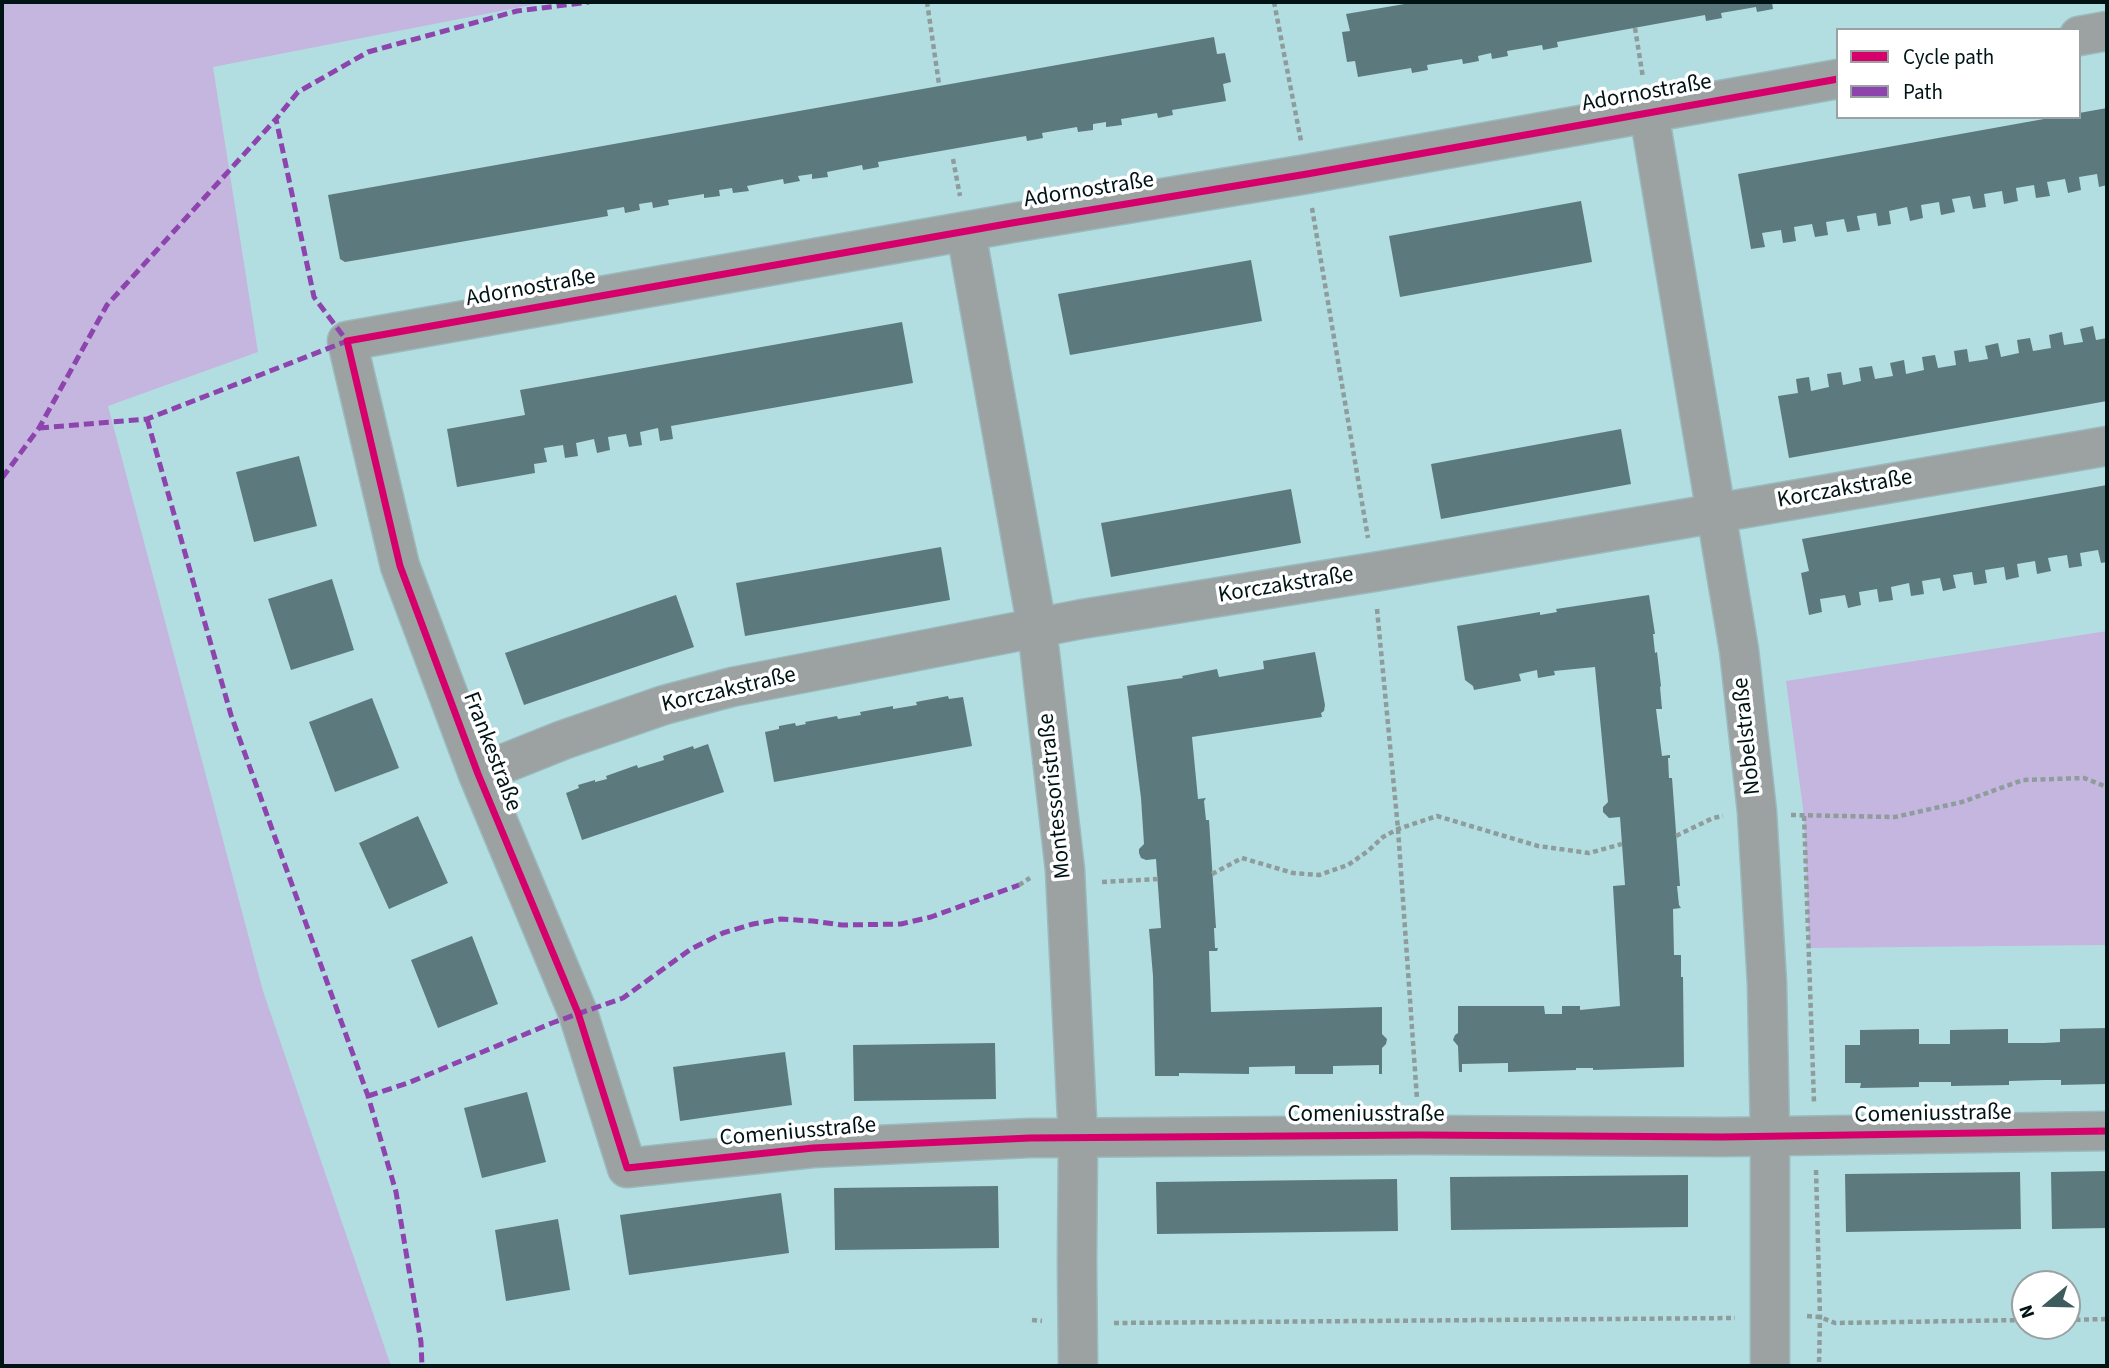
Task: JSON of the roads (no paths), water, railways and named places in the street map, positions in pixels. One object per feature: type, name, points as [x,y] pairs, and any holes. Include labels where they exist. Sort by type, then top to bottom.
[{"type":"street","points":[[2081,36],[2107,31]]},
{"type":"street","name":"Adornostraße","points":[[347,341],[1836,79]]},
{"type":"street","name":"Nobelstraße","points":[[1649,113],[1739,650],[1757,812],[1767,984],[1770,1366]]},
{"type":"street","name":"Montessoristraße","points":[[966,232],[1037,628],[1065,870],[1078,1139],[1078,1366]]},
{"type":"street","name":"Frankestraße","points":[[347,341],[400,566],[478,774],[578,1013],[627,1168]]},
{"type":"street","name":"Korczakstraße","points":[[478,774],[563,740],[664,705],[732,687],[1082,619],[1374,572],[2107,446]]},
{"type":"street","name":"Comeniusstraße","points":[[627,1168],[813,1149],[1030,1138],[1815,1136],[2107,1131]]}]
